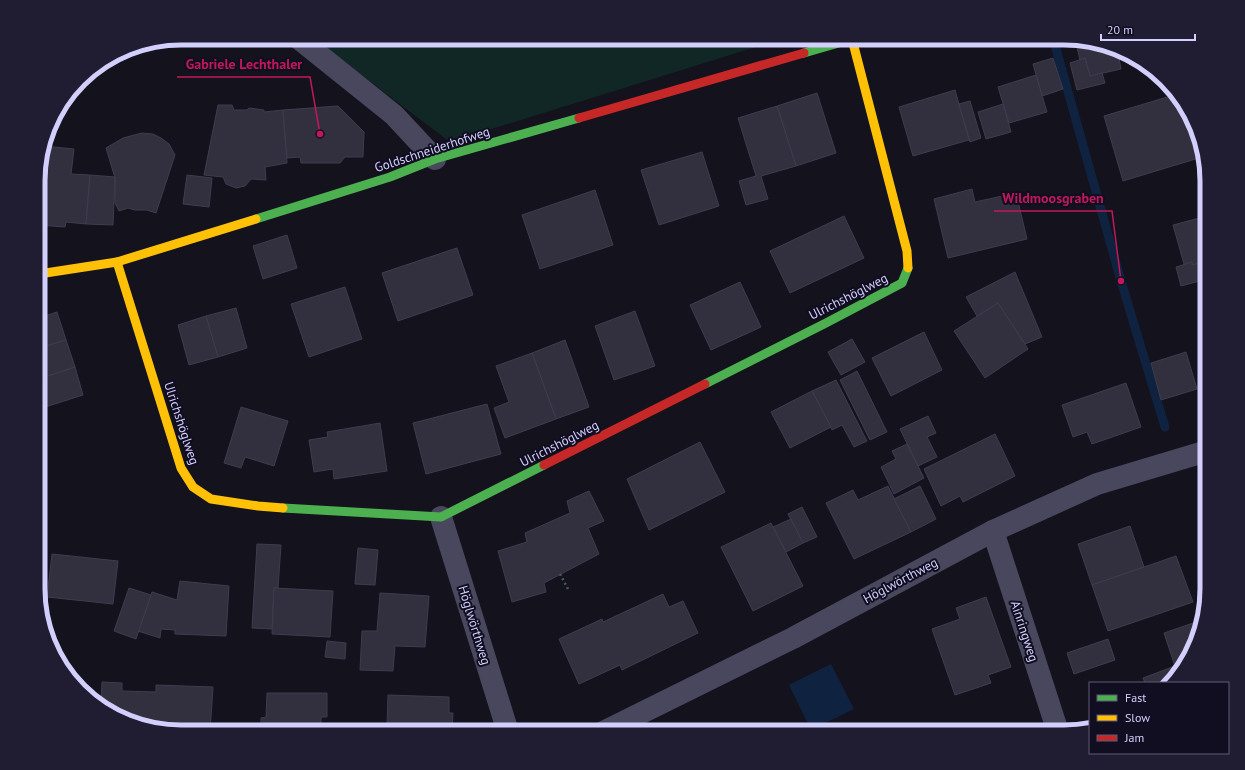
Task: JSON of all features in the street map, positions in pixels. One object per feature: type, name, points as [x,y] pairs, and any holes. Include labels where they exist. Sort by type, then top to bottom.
[{"type":"street","points":[[307,45],[394,115],[435,159]]},
{"type":"street","name":"Goldschneiderhofweg","points":[[45,273],[117,262],[390,177],[435,159],[833,45]]},
{"type":"street","name":"Ulrichshöglweg","points":[[117,262],[181,468],[193,487],[211,499],[258,506],[441,517],[826,323],[902,283],[908,269],[907,251],[856,45]]},
{"type":"street","name":"Höglwörthweg","points":[[617,725],[793,638],[993,531],[1097,484],[1200,453]]},
{"type":"street","name":"Höglwörthweg","points":[[441,517],[506,725]]},
{"type":"street","name":"Ainringweg","points":[[993,531],[1056,725]]},
{"type":"path","points":[[560,574],[568,589]]},
{"type":"green space","points":[[322,45],[762,45],[450,142]]},
{"type":"water","points":[[831,664],[854,709],[821,725],[809,725],[789,685]]},
{"type":"building","points":[[1077,46],[1099,50],[1119,56],[1121,69],[1090,76],[1085,58],[1080,60]]},
{"type":"building","points":[[1053,58],[1063,89],[1042,96],[1033,64]]},
{"type":"building","points":[[1085,58],[1090,76],[1102,73],[1105,83],[1077,90],[1070,63]]},
{"type":"building","points":[[1036,75],[1047,112],[1009,123],[998,87]]},
{"type":"building","points":[[955,90],[969,140],[913,156],[899,107]]},
{"type":"building","points":[[817,93],[836,153],[796,166],[777,106]]},
{"type":"building","points":[[1170,96],[1186,121],[1193,137],[1198,158],[1123,181],[1104,116]]},
{"type":"building","points":[[970,101],[981,138],[970,142],[959,104]]},
{"type":"building","points":[[1003,104],[1011,132],[986,139],[978,112]]},
{"type":"building","points":[[218,105],[232,105],[234,110],[247,110],[249,108],[264,110],[264,112],[283,110],[287,163],[265,167],[266,180],[251,179],[245,186],[236,188],[226,184],[223,177],[204,175]]},
{"type":"building","points":[[338,106],[364,132],[363,157],[345,157],[340,163],[301,163],[300,157],[287,158],[283,110]]},
{"type":"building","points":[[777,106],[796,166],[761,176],[768,199],[746,205],[739,181],[756,176],[738,118]]},
{"type":"building","points":[[142,133],[153,134],[161,138],[169,144],[175,155],[156,213],[147,210],[135,210],[128,208],[119,211],[115,203],[115,178],[106,148],[123,138]]},
{"type":"building","points":[[50,147],[74,149],[71,174],[90,175],[86,224],[66,222],[65,227],[45,225],[46,163]]},
{"type":"building","points":[[702,152],[719,206],[659,225],[641,170]]},
{"type":"building","points":[[90,175],[115,177],[113,225],[86,224]]},
{"type":"building","points":[[187,175],[212,178],[209,207],[183,204]]},
{"type":"building","points":[[972,189],[975,202],[1016,193],[1027,239],[948,258],[934,199]]},
{"type":"building","points":[[595,190],[613,245],[540,269],[522,215]]},
{"type":"building","points":[[844,216],[864,258],[790,293],[770,251]]},
{"type":"building","points":[[1200,218],[1200,263],[1192,265],[1192,262],[1184,264],[1173,225]]},
{"type":"building","points":[[287,235],[297,268],[263,279],[253,246]]},
{"type":"building","points":[[457,248],[473,295],[398,321],[382,273]]},
{"type":"building","points":[[1192,262],[1192,265],[1200,263],[1200,281],[1181,286],[1176,267]]},
{"type":"building","points":[[1015,272],[1042,337],[1025,344],[998,303],[977,316],[966,297]]},
{"type":"building","points":[[740,282],[761,327],[711,350],[690,305]]},
{"type":"building","points":[[345,287],[362,339],[309,357],[291,304]]},
{"type":"building","points":[[998,303],[1028,349],[985,378],[954,331]]},
{"type":"building","points":[[236,308],[247,348],[218,357],[206,316]]},
{"type":"building","points":[[635,311],[655,366],[614,380],[595,326]]},
{"type":"building","points":[[57,312],[66,340],[45,346],[45,316]]},
{"type":"building","points":[[206,316],[218,357],[189,365],[178,325]]},
{"type":"building","points":[[924,332],[942,370],[891,396],[872,358]]},
{"type":"building","points":[[852,339],[865,362],[841,375],[828,352]]},
{"type":"building","points":[[66,340],[75,367],[45,377],[45,346]]},
{"type":"building","points":[[565,340],[589,407],[556,419],[532,353]]},
{"type":"building","points":[[1186,352],[1197,389],[1161,400],[1151,363]]},
{"type":"building","points":[[532,353],[556,419],[505,438],[494,408],[509,402],[496,366]]},
{"type":"building","points":[[75,367],[83,395],[45,407],[45,377]]},
{"type":"building","points":[[857,371],[887,432],[870,440],[840,380]]},
{"type":"building","points":[[836,380],[867,441],[854,447],[842,425],[832,430],[812,391]]},
{"type":"building","points":[[1126,383],[1141,427],[1092,444],[1087,432],[1073,437],[1062,405]]},
{"type":"building","points":[[812,391],[831,427],[790,448],[771,412]]},
{"type":"building","points":[[487,404],[501,454],[426,474],[413,423]]},
{"type":"building","points":[[241,407],[288,421],[274,466],[245,457],[241,468],[224,463]]},
{"type":"building","points":[[928,416],[936,433],[927,437],[937,457],[918,466],[900,429]]},
{"type":"building","points":[[380,423],[387,471],[334,479],[333,469],[314,472],[309,440],[328,437],[327,432]]},
{"type":"building","points":[[995,434],[1015,476],[963,502],[960,496],[941,506],[924,469]]},
{"type":"building","points":[[700,442],[725,492],[649,530],[627,479]]},
{"type":"building","points":[[907,444],[924,478],[894,494],[881,467],[896,459],[892,451]]},
{"type":"building","points":[[888,486],[911,532],[854,559],[826,503],[853,490],[858,500]]},
{"type":"building","points":[[920,486],[936,519],[911,532],[894,499]]},
{"type":"building","points":[[589,491],[604,521],[588,528],[599,554],[544,583],[546,592],[512,602],[498,551],[527,542],[525,533],[570,513],[567,501]]},
{"type":"building","points":[[802,507],[817,537],[803,543],[788,514]]},
{"type":"building","points":[[791,519],[803,543],[786,552],[773,527]]},
{"type":"building","points":[[771,523],[803,586],[753,611],[721,547]]},
{"type":"building","points":[[1130,526],[1144,567],[1092,585],[1078,544]]},
{"type":"building","points":[[257,544],[281,545],[278,588],[274,588],[272,629],[252,628]]},
{"type":"building","points":[[358,548],[378,550],[375,585],[355,584]]},
{"type":"building","points":[[52,554],[118,561],[113,604],[47,597]]},
{"type":"building","points":[[1176,556],[1193,602],[1108,631],[1092,585]]},
{"type":"building","points":[[180,581],[229,586],[226,636],[175,634],[175,630],[161,629],[160,638],[138,631],[152,592],[177,600]]},
{"type":"building","points":[[129,588],[151,595],[136,639],[114,631]]},
{"type":"building","points":[[274,588],[333,591],[330,637],[272,634]]},
{"type":"building","points":[[380,593],[429,596],[425,647],[395,646],[393,671],[360,670],[362,631],[377,631]]},
{"type":"building","points":[[663,594],[669,607],[683,601],[698,633],[622,670],[620,665],[579,684],[559,639],[602,619],[603,622]]},
{"type":"building","points":[[986,597],[1011,667],[988,675],[991,683],[955,695],[932,629],[960,619],[956,608]]},
{"type":"building","points":[[1196,622],[1190,641],[1172,672],[1163,682],[1145,682],[1143,678],[1175,666],[1164,633]]},
{"type":"building","points":[[1108,639],[1115,660],[1074,674],[1067,653]]},
{"type":"building","points":[[327,641],[346,643],[345,659],[325,657]]},
{"type":"building","points":[[102,682],[122,683],[122,691],[156,692],[156,685],[213,687],[210,725],[163,724],[146,720],[129,715],[101,699]]},
{"type":"building","points":[[267,693],[327,693],[327,717],[321,717],[321,725],[261,725],[261,718],[266,717]]},
{"type":"building","points":[[388,695],[449,697],[449,713],[453,713],[452,725],[387,725]]},
{"type":"waterway","points":[[1055,45],[1121,281],[1165,427]]},
{"type":"traffic: fast","points":[[804,53],[832,45]]},
{"type":"traffic: fast","points":[[256,219],[390,177],[435,159],[579,118]]},
{"type":"traffic: fast","points":[[705,384],[902,283],[908,268]]},
{"type":"traffic: fast","points":[[283,508],[441,517],[544,465]]},
{"type":"traffic: slow","points":[[854,45],[907,251],[908,268]]},
{"type":"traffic: slow","points":[[45,273],[117,262],[256,219]]},
{"type":"traffic: slow","points":[[117,262],[181,468],[193,487],[211,499],[283,508]]},
{"type":"traffic: jam","points":[[579,118],[804,53]]},
{"type":"traffic: jam","points":[[544,465],[705,384]]},
{"type":"place","name":"Gabriele Lechthaler","points":[[320,134]]},
{"type":"place","name":"Wildmoosgraben","points":[[1121,281]]}]
